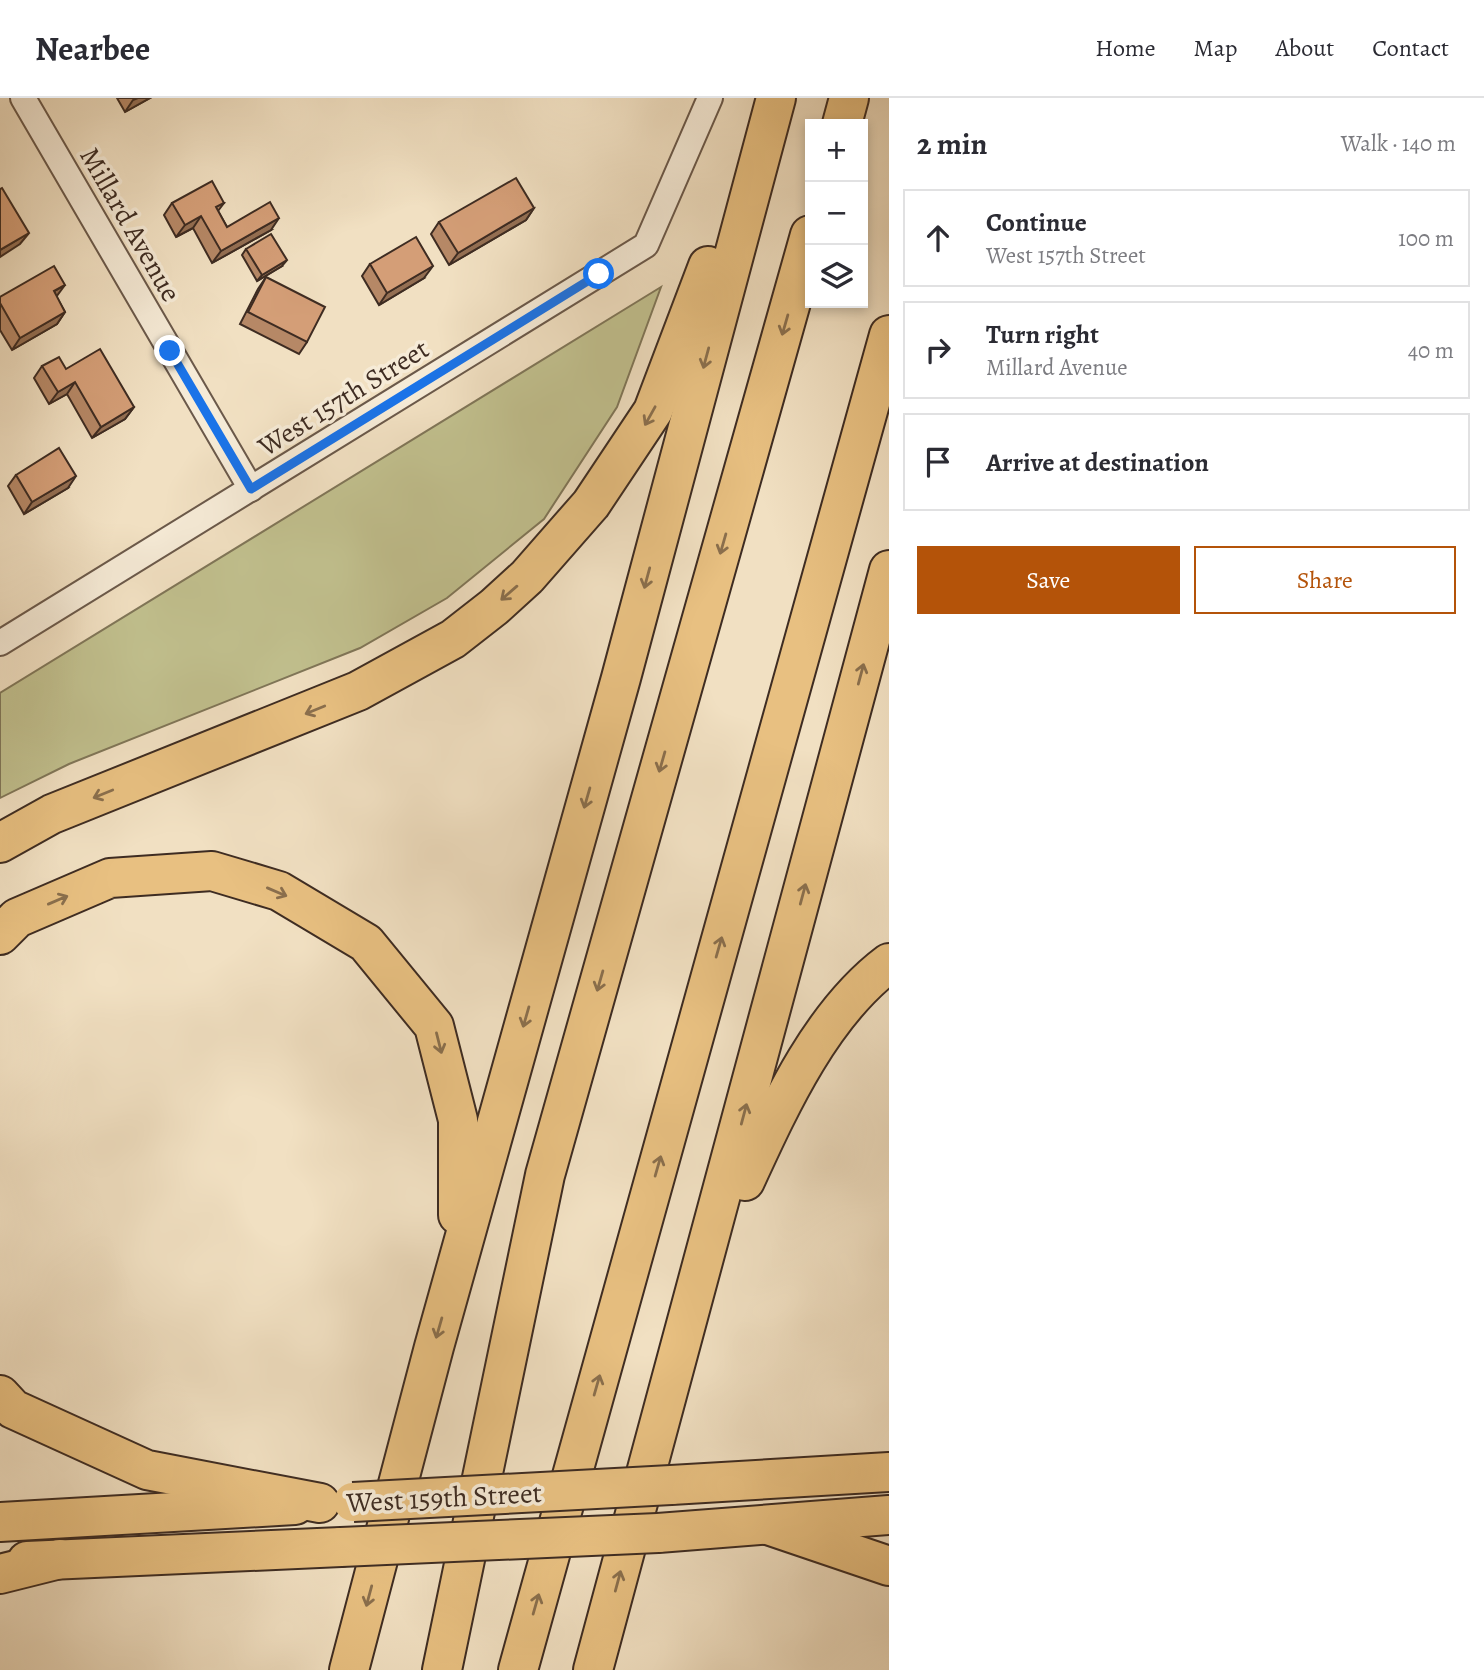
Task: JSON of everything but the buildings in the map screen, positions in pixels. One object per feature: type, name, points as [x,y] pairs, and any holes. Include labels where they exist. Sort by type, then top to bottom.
[{"type":"main road","points":[[349,1670],[458,1263],[621,678],[776,98]]},
{"type":"main road","points":[[843,119],[849,98]]},
{"type":"main road","points":[[0,843],[52,814],[369,686],[453,639],[527,577],[591,504],[653,411],[711,258],[754,174]]},
{"type":"main road","points":[[442,1670],[545,1175],[807,245]]},
{"type":"main road","points":[[518,1670],[889,335]]},
{"type":"main road","points":[[593,1670],[889,570]]},
{"type":"main road","points":[[0,934],[17,918],[110,878],[212,871],[279,891],[366,943],[434,1026],[458,1120],[458,1263]]},
{"type":"main road","points":[[701,1275],[781,1102],[845,1003],[889,963]]},
{"type":"main road","points":[[0,1395],[13,1409],[147,1470],[336,1503]]},
{"type":"main road","name":"West 159th Street","points":[[0,1522],[889,1472]]},
{"type":"main road","name":"West 159th Street","points":[[0,1562],[658,1532],[889,1515]]},
{"type":"main road","points":[[768,1525],[889,1566]]},
{"type":"main road","points":[[0,1574],[60,1559]]},
{"type":"street","name":"Millard Avenue","points":[[23,98],[251,489]]},
{"type":"street","name":"West 157th Street","points":[[0,643],[646,245],[710,98]]},
{"type":"shaded area","points":[[661,287],[617,407],[544,519],[447,598],[360,648],[69,764],[0,798],[0,693]]},
{"type":"route","points":[[170,351],[251,489],[599,274]]}]
